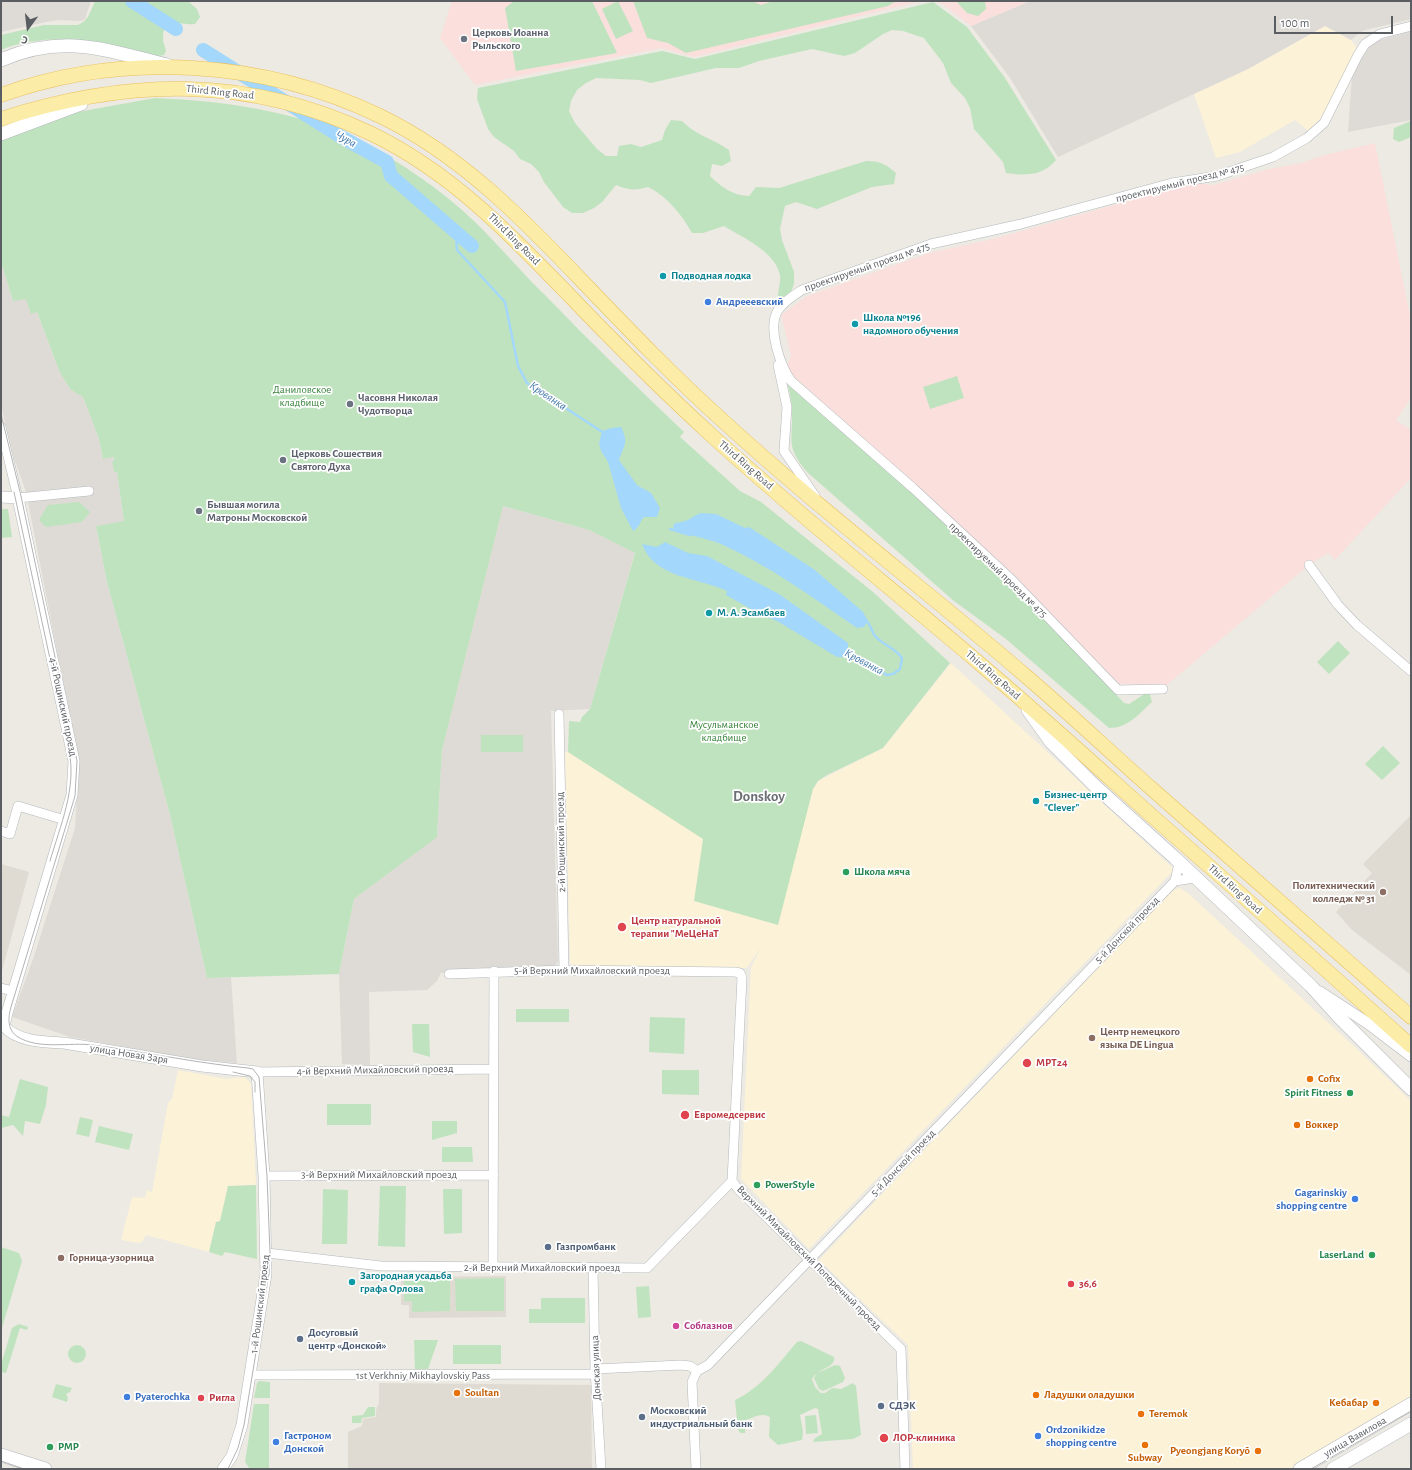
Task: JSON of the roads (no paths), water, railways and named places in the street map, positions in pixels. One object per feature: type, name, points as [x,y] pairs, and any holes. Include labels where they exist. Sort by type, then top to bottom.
[{"type":"main road","points":[[1,60],[34,48],[55,45],[77,45],[103,48],[180,67]]},
{"type":"main road","name":"Third Ring Road","points":[[1,95],[50,80],[91,73],[180,67],[227,71],[293,84],[355,104],[415,134],[452,159],[492,191],[528,225],[640,342],[722,421],[1028,678],[1411,1017]]},
{"type":"main road","name":"Third Ring Road","points":[[1,119],[71,99],[122,90],[185,88],[258,96],[318,112],[373,135],[405,152],[442,175],[479,205],[634,361],[709,433],[1018,697],[1411,1046]]},
{"type":"main road","points":[[1,134],[71,107],[122,90]]},
{"type":"main road","points":[[1018,697],[1051,742],[1084,775],[1311,986],[1338,1016],[1411,1089]]},
{"type":"main road","name":"улица Вавилова","points":[[1300,1469],[1411,1404]]},
{"type":"main road","name":"улица Вавилова","points":[[1333,1469],[1411,1424]]},
{"type":"main road","points":[[1351,1439],[1359,1454]]},
{"type":"main road","points":[[1,1455],[45,1469]]},
{"type":"street","name":"проектируемый проезд № 475","points":[[1163,689],[1118,690],[1007,575],[912,488],[791,381],[785,372],[776,346],[774,324],[778,310],[789,299],[802,290],[931,244],[1022,224],[1172,183],[1217,176],[1273,157],[1307,138],[1324,123],[1365,44],[1380,34],[1411,26]]},
{"type":"street","points":[[776,346],[787,407],[784,451],[821,505]]},
{"type":"street","name":"4-й Рощинский проезд","points":[[1,427],[18,498],[74,761],[72,795],[3,1028]]},
{"type":"street","points":[[1,498],[18,498],[89,491]]},
{"type":"street","points":[[1309,565],[1338,605],[1357,626],[1411,671]]},
{"type":"street","name":"2-й Рощинский проезд","points":[[558,714],[564,970]]},
{"type":"street","points":[[1,831],[10,834],[18,806],[65,820]]},
{"type":"street","name":"5-й Донской проезд","points":[[697,1372],[708,1365],[1174,881],[1179,863]]},
{"type":"street","points":[[1174,881],[1194,878]]},
{"type":"street","name":"5-й Верхний Михайловский проезд","points":[[449,974],[494,971],[564,970],[735,972]]},
{"type":"street","points":[[494,971],[494,1268]]},
{"type":"street","name":"Верхний Михайловский Поперечный проезд","points":[[735,972],[740,973],[742,978],[732,1181],[738,1189],[901,1349],[905,1469]]},
{"type":"street","points":[[1311,986],[1369,1024],[1411,1056]]},
{"type":"street","points":[[1,988],[13,992]]},
{"type":"street","name":"улица Новая Заря","points":[[3,1028],[8,1032],[42,1041],[64,1043],[202,1066],[257,1072]]},
{"type":"street","name":"4-й Верхний Михайловский проезд","points":[[257,1072],[494,1069]]},
{"type":"street","name":"1-й Рощинский проезд","points":[[227,1466],[239,1437],[251,1375],[266,1274],[267,1254],[264,1176],[257,1072]]},
{"type":"street","name":"3-й Верхний Михайловский проезд","points":[[264,1176],[494,1175]]},
{"type":"street","name":"2-й Верхний Михайловский проезд","points":[[267,1254],[381,1266],[647,1268],[732,1181]]},
{"type":"street","name":"Донская улица","points":[[593,1267],[595,1371],[601,1469]]},
{"type":"street","name":"1st Verkhniy Mikhaylovskiy Pass","points":[[251,1375],[595,1371],[682,1365],[690,1366],[697,1372]]},
{"type":"street","points":[[696,1469],[692,1382],[697,1372]]},
{"type":"water","points":[[621,427],[625,437],[625,444],[619,460],[637,485],[651,493],[660,508],[657,517],[644,517],[637,528],[633,531],[621,508],[608,462],[601,451],[599,443],[602,431]]},
{"type":"water","points":[[701,513],[716,514],[745,528],[749,527],[815,570],[863,612],[868,621],[864,627],[857,628],[791,583],[757,562],[716,542],[674,530],[673,526],[675,523]]},
{"type":"water","points":[[665,542],[688,553],[707,556],[779,594],[848,643],[848,652],[844,657],[837,657],[777,621],[760,614],[726,595],[727,591],[716,586],[667,571],[648,555],[642,544],[657,547]]},
{"type":"waterway","name":"Чура","points":[[132,1],[176,29]]},
{"type":"waterway","name":"Чура","points":[[203,50],[343,138],[387,162],[391,176],[472,246]]},
{"type":"waterway","name":"Кровянка","points":[[456,232],[457,250],[505,302],[518,366],[527,383],[604,433]]},
{"type":"waterway","name":"Кровянка","points":[[670,529],[690,535]]},
{"type":"waterway","name":"Кровянка","points":[[844,652],[887,675],[893,674],[900,669],[902,658],[875,636],[869,623],[865,620]]},
{"type":"tram line","points":[[1,414],[21,496],[77,761],[75,796],[11,1007],[9,1024],[14,1034],[18,1037],[35,1043],[55,1045],[93,1045],[248,1068],[253,1069],[259,1077],[267,1176],[270,1253],[269,1274],[244,1425],[238,1448],[228,1469]]},
{"type":"tram line","points":[[14,492],[58,696]]},
{"type":"tram line","points":[[50,861],[63,821],[69,793],[71,779],[69,751]]},
{"type":"tram line","points":[[233,1072],[250,1076],[255,1082],[255,1092]]},
{"type":"tram line","points":[[1311,1469],[1411,1411]]},
{"type":"tram line","points":[[1,1461],[24,1469]]},
{"type":"place","name":"Церковь Иоанна Рыльского","points":[[464,39]]},
{"type":"place","name":"Подводная лодка","points":[[663,276]]},
{"type":"place","name":"Андрееевский","points":[[708,302]]},
{"type":"place","name":"Школа №196 надомного обучения","points":[[855,324]]},
{"type":"place","name":"Часовня Николая Чудотворца","points":[[350,404]]},
{"type":"place","name":"Церковь Сошествия Святого Духа","points":[[283,460]]},
{"type":"place","name":"Бывшая могила Матроны Московской","points":[[199,511]]},
{"type":"place","name":"М. А. Эсамбаев","points":[[709,613]]},
{"type":"place","name":"Бизнес-центр \"Clever\"","points":[[1036,801]]},
{"type":"place","name":"Школа мяча","points":[[846,872]]},
{"type":"place","name":"Политехнический колледж № 31","points":[[1383,892]]},
{"type":"place","name":"Центр натуральной терапии \"МеЦеНаТ","points":[[622,927]]},
{"type":"place","name":"Центр немецкого языка DE Lingua","points":[[1092,1038]]},
{"type":"place","name":"МРТ24","points":[[1027,1063]]},
{"type":"place","name":"Cofix","points":[[1310,1079]]},
{"type":"place","name":"Spirit Fitness","points":[[1350,1093]]},
{"type":"place","name":"Евромедсервис","points":[[685,1115]]},
{"type":"place","name":"Воккер","points":[[1297,1125]]},
{"type":"place","name":"PowerStyle","points":[[757,1185]]},
{"type":"place","name":"Gagarinskiy shopping centre","points":[[1355,1199]]},
{"type":"place","name":"Газпромбанк","points":[[548,1247]]},
{"type":"place","name":"LaserLand","points":[[1372,1255]]},
{"type":"place","name":"Горница-узорница","points":[[61,1258]]},
{"type":"place","name":"Загородная усадьба графа Орлова","points":[[352,1282]]},
{"type":"place","name":"36,6","points":[[1071,1284]]},
{"type":"place","name":"Соблазнов","points":[[676,1326]]},
{"type":"place","name":"Досуговый центр «Донской»","points":[[300,1339]]},
{"type":"place","name":"Soultan","points":[[457,1393]]},
{"type":"place","name":"Ладушки оладушки","points":[[1036,1395]]},
{"type":"place","name":"Pyaterochka","points":[[127,1397]]},
{"type":"place","name":"Ригла","points":[[201,1398]]},
{"type":"place","name":"Кебабар","points":[[1376,1403]]},
{"type":"place","name":"СДЭК","points":[[881,1406]]},
{"type":"place","name":"Teremok","points":[[1141,1414]]},
{"type":"place","name":"Московский индустриальный банк","points":[[642,1417]]},
{"type":"place","name":"Ordzonikidze shopping centre","points":[[1038,1436]]},
{"type":"place","name":"ЛОР-клиника","points":[[884,1438]]},
{"type":"place","name":"Гастроном Донской","points":[[276,1442]]},
{"type":"place","name":"Subway","points":[[1145,1445]]},
{"type":"place","name":"PMP","points":[[50,1447]]},
{"type":"place","name":"Pyeongjang Koryŏ","points":[[1258,1451]]},
{"type":"district","name":"Donskoy","points":[[759,796]]},
{"type":"park label","name":"Даниловское кладбище","points":[[302,396]]},
{"type":"park label","name":"Мусульманское кладбище","points":[[724,731]]}]
